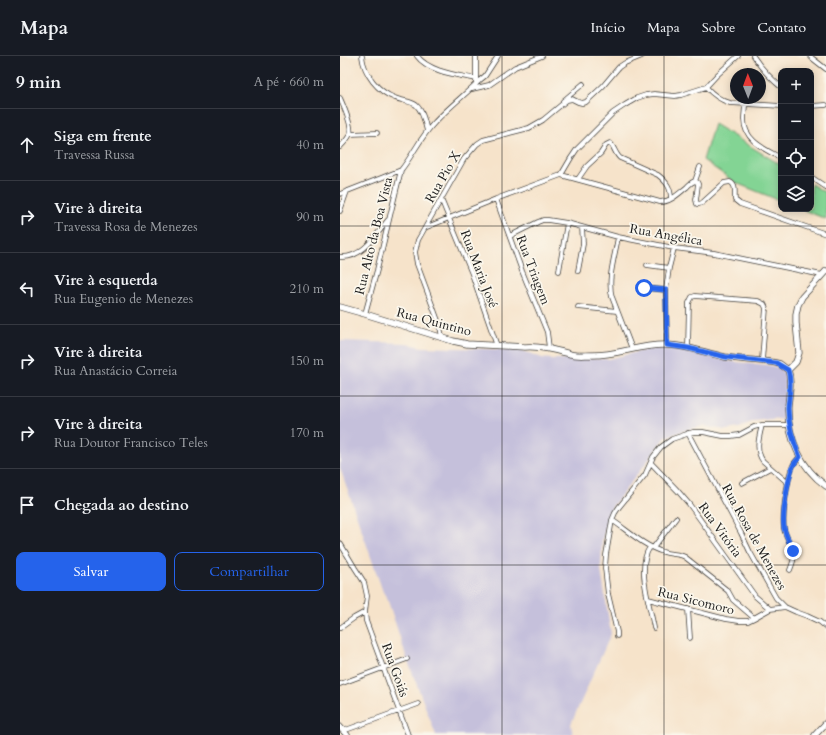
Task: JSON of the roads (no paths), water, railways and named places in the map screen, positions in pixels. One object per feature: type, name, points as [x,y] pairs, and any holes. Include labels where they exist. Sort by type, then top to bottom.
[{"type":"main road","points":[[824,273],[802,297],[798,305],[796,323],[799,353],[796,362],[788,370],[790,383],[788,408],[791,436],[800,457],[809,471],[826,486]]},
{"type":"main road","name":"Rua Quintino","points":[[341,307],[442,338],[467,344],[525,348],[533,346],[581,355],[614,354],[655,345],[667,345],[688,348],[726,357],[762,360],[776,363],[788,370]]},
{"type":"main road","points":[[815,735],[826,723]]},
{"type":"street","points":[[362,56],[362,62],[365,70],[384,94],[417,106],[423,116],[427,131]]},
{"type":"street","points":[[417,56],[421,61],[436,69],[476,79]]},
{"type":"street","points":[[476,56],[476,85]]},
{"type":"street","name":"Rua Alto da Boa Vista","points":[[365,314],[401,170],[434,122],[485,76],[498,56]]},
{"type":"street","points":[[472,89],[489,85],[515,67],[542,56]]},
{"type":"street","name":"Rua Pio X","points":[[442,338],[440,326],[415,258],[416,246],[464,159],[477,144],[483,140],[530,128],[543,120],[567,100],[572,99],[580,103],[586,102],[603,86],[619,67],[642,56]]},
{"type":"street","points":[[560,175],[577,149],[613,113],[637,98],[646,95],[654,94],[675,96],[706,87],[738,56]]},
{"type":"street","points":[[753,56],[770,78],[778,85]]},
{"type":"street","points":[[810,56],[826,69]]},
{"type":"street","points":[[560,106],[564,100],[583,84]]},
{"type":"street","points":[[706,87],[723,101],[730,103]]},
{"type":"street","points":[[340,98],[349,124],[350,134],[340,147]]},
{"type":"street","points":[[778,106],[745,104],[744,119],[747,133],[752,141],[778,156]]},
{"type":"street","points":[[814,106],[826,105]]},
{"type":"street","points":[[350,134],[377,132]]},
{"type":"street","points":[[578,179],[590,163],[601,153],[606,145],[610,143],[612,144],[616,155],[620,158],[658,175],[663,179],[670,190],[671,199]]},
{"type":"street","points":[[426,227],[560,175],[660,202],[668,201],[695,181],[700,167]]},
{"type":"street","points":[[340,194],[401,170]]},
{"type":"street","points":[[814,179],[826,187]]},
{"type":"street","points":[[695,181],[698,184],[697,204],[702,203],[724,183],[730,182],[735,186],[735,200],[740,204],[826,234]]},
{"type":"street","points":[[340,211],[347,191]]},
{"type":"street","name":"Rua Maria José","points":[[441,199],[472,274],[497,346]]},
{"type":"street","name":"Rua Triagem","points":[[496,199],[547,332],[550,348]]},
{"type":"street","points":[[340,257],[352,256],[359,252],[389,219]]},
{"type":"street","name":"Rua Angélica","points":[[510,236],[543,220],[548,220],[567,223],[618,237],[674,248],[714,253],[824,273]]},
{"type":"street","points":[[559,271],[567,223]]},
{"type":"street","points":[[578,271],[583,244],[582,227]]},
{"type":"street","points":[[618,237],[610,286],[612,297],[632,349]]},
{"type":"street","points":[[667,345],[666,290],[674,248]]},
{"type":"street","points":[[647,264],[669,268]]},
{"type":"street","points":[[644,288],[666,290]]},
{"type":"street","points":[[688,348],[689,303],[692,297],[758,301],[764,304],[766,308],[762,360]]},
{"type":"street","points":[[578,307],[617,311]]},
{"type":"street","points":[[762,425],[758,453],[763,461],[788,483]]},
{"type":"street","points":[[617,636],[608,594],[605,568],[612,520],[614,513],[645,475],[657,452],[666,443],[688,433],[698,432],[732,436],[739,435],[754,427],[762,425],[790,425]]},
{"type":"street","name":"Rua Rosa de Menezes","points":[[688,433],[776,598],[785,607],[820,622],[826,627]]},
{"type":"street","points":[[790,570],[794,556],[792,547],[785,533],[784,520],[788,483],[793,466],[800,457]]},
{"type":"street","name":"Rua Vitória","points":[[651,463],[689,504],[755,596],[770,609]]},
{"type":"street","points":[[742,483],[770,468]]},
{"type":"street","points":[[654,628],[645,586],[644,565],[647,552],[676,518]]},
{"type":"street","points":[[612,520],[652,547],[664,553],[681,554],[728,591],[733,600],[754,618]]},
{"type":"street","name":"Rua Goiás","points":[[340,544],[364,582],[367,596],[365,612],[366,621],[408,735]]},
{"type":"street","name":"Rua Sicomoro","points":[[648,599],[739,621],[748,621],[770,609],[785,607]]},
{"type":"street","points":[[688,609],[690,638]]},
{"type":"street","points":[[340,628],[365,612]]},
{"type":"street","points":[[340,684],[407,659]]},
{"type":"street","points":[[343,731],[418,704]]}]
